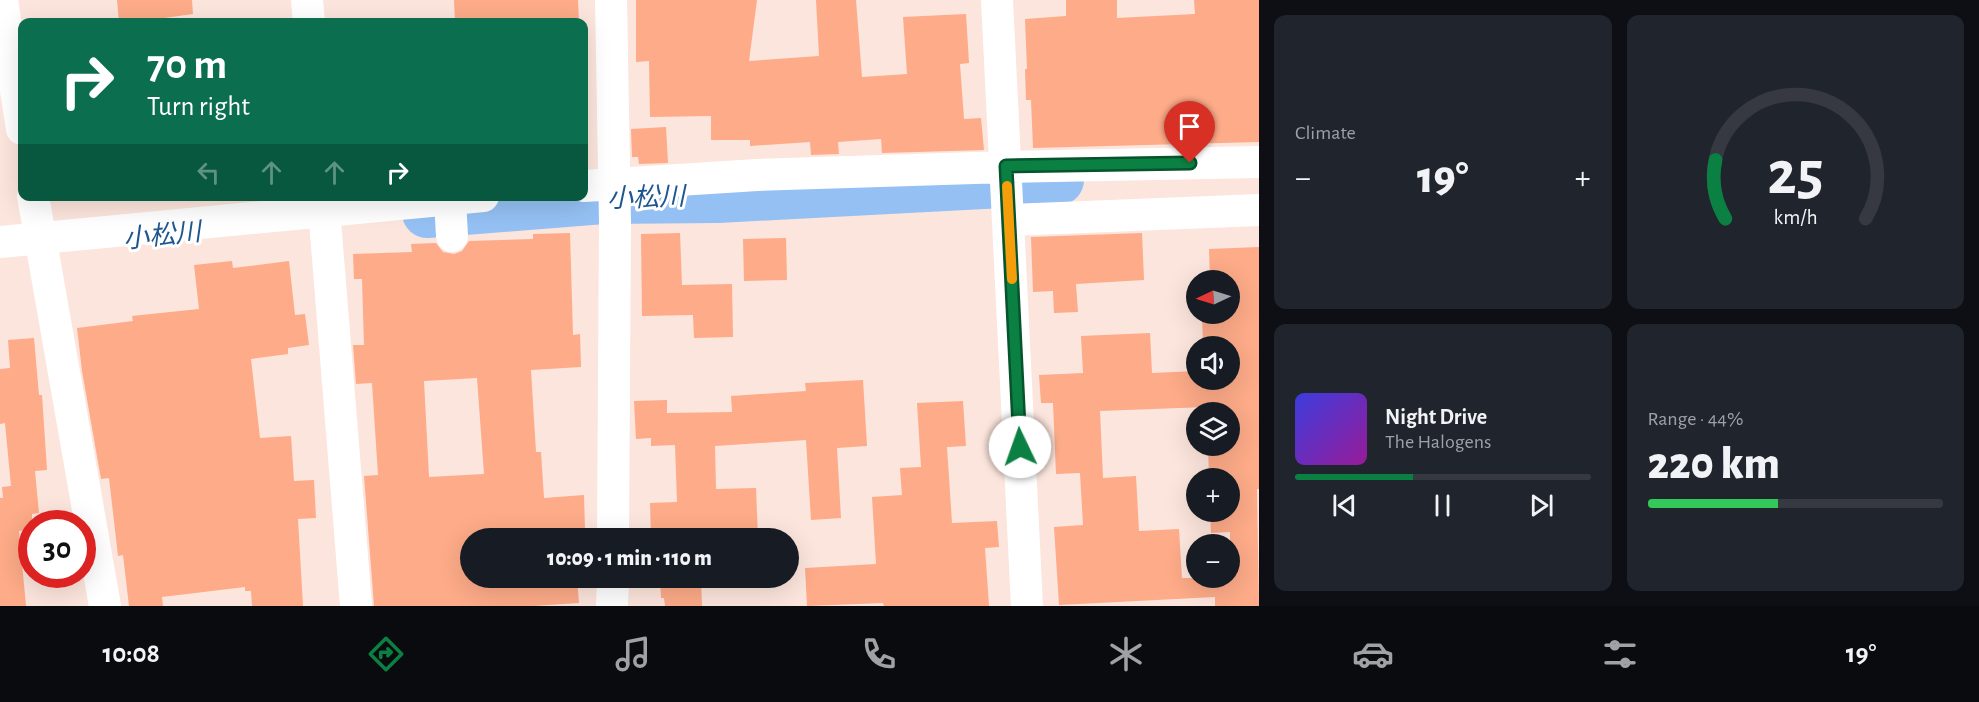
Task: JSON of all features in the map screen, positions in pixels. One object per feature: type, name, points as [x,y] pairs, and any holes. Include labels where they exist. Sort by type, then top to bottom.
[{"type":"street","points":[[2,0],[18,103]]},
{"type":"street","points":[[307,0],[309,18]]},
{"type":"street","points":[[611,0],[615,222],[613,528]]},
{"type":"street","points":[[998,0],[1028,606]]},
{"type":"street","points":[[588,186],[757,175],[1006,166],[1259,162]]},
{"type":"street","points":[[34,201],[105,606]]},
{"type":"street","points":[[0,242],[323,204],[418,201]]},
{"type":"street","points":[[450,201],[452,236]]},
{"type":"street","points":[[323,204],[357,606]]},
{"type":"street","points":[[1009,220],[1259,210]]},
{"type":"street","points":[[612,606],[613,588]]},
{"type":"building","points":[[117,0],[192,0],[193,14],[164,18],[119,18]]},
{"type":"building","points":[[454,0],[578,0],[579,18],[455,18]]},
{"type":"building","points":[[636,0],[757,0],[749,61],[819,56],[816,0],[856,0],[862,77],[907,74],[903,17],[966,14],[969,63],[960,64],[964,119],[981,118],[984,150],[882,153],[881,139],[838,142],[839,154],[811,155],[810,142],[750,146],[750,140],[711,140],[711,116],[650,117],[649,61],[636,62]]},
{"type":"building","points":[[1066,0],[1117,0],[1117,18],[1195,14],[1194,0],[1259,0],[1259,142],[1033,148],[1031,100],[1026,100],[1025,19],[1066,16]]},
{"type":"building","points":[[666,127],[668,163],[639,164],[638,157],[632,157],[631,129]]},
{"type":"building","points":[[570,233],[573,335],[580,334],[581,367],[531,370],[536,452],[541,452],[544,498],[584,495],[585,528],[460,528],[460,588],[578,588],[579,603],[534,606],[374,606],[364,476],[378,475],[372,383],[356,384],[353,345],[364,345],[362,279],[354,279],[353,254],[412,252],[411,244],[436,243],[443,252],[454,254],[462,251],[469,241],[533,239],[533,234]],"holes":[[[477,378],[484,474],[429,477],[424,381]]]},
{"type":"building","points":[[680,233],[682,285],[732,284],[733,337],[694,338],[693,315],[642,316],[641,234]]},
{"type":"building","points":[[1142,233],[1144,280],[1076,284],[1078,312],[1054,313],[1053,291],[1033,292],[1031,237]]},
{"type":"building","points":[[786,238],[787,280],[744,281],[743,239]]},
{"type":"building","points":[[1259,247],[1259,489],[1257,489],[1259,606],[1215,606],[1215,597],[1059,605],[1054,527],[1083,525],[1080,473],[1056,474],[1053,403],[1041,403],[1039,375],[1083,373],[1081,336],[1150,333],[1152,373],[1186,371],[1186,390],[1240,390],[1240,336],[1203,336],[1202,324],[1240,324],[1240,270],[1210,270],[1209,249]]},
{"type":"building","points":[[232,261],[233,268],[289,261],[295,315],[305,314],[309,345],[288,348],[288,354],[251,359],[260,438],[291,436],[294,481],[314,480],[316,518],[298,519],[303,606],[252,606],[251,591],[245,591],[245,587],[162,597],[163,606],[129,606],[123,555],[118,556],[109,478],[101,479],[82,371],[77,328],[133,321],[132,316],[199,309],[194,265]]},
{"type":"building","points":[[34,338],[39,395],[42,395],[47,470],[35,471],[39,510],[18,510],[18,588],[24,588],[26,606],[0,606],[0,498],[3,498],[2,487],[11,486],[5,423],[0,424],[0,369],[10,368],[8,340]]},
{"type":"building","points":[[863,380],[867,446],[837,448],[841,518],[811,520],[806,440],[715,446],[716,489],[756,488],[758,528],[651,528],[650,503],[677,502],[675,445],[651,446],[651,438],[636,439],[634,401],[667,400],[667,413],[732,412],[731,396],[806,391],[805,383]]},
{"type":"building","points":[[963,401],[966,446],[947,447],[952,523],[997,521],[999,547],[985,548],[989,606],[884,606],[883,603],[807,606],[805,568],[876,564],[872,497],[902,495],[900,468],[921,467],[917,403]]},
{"type":"building","points":[[660,588],[701,588],[702,606],[665,606],[664,598],[661,598]]},
{"type":"waterway","name":"小松川","points":[[588,200],[718,198],[1059,180]]},
{"type":"waterway","name":"小松川","points":[[427,213],[578,201]]},
{"type":"slow traffic","points":[[1007,186],[1012,279]]},
{"type":"route","points":[[1020,447],[1006,166],[1190,163]]}]
